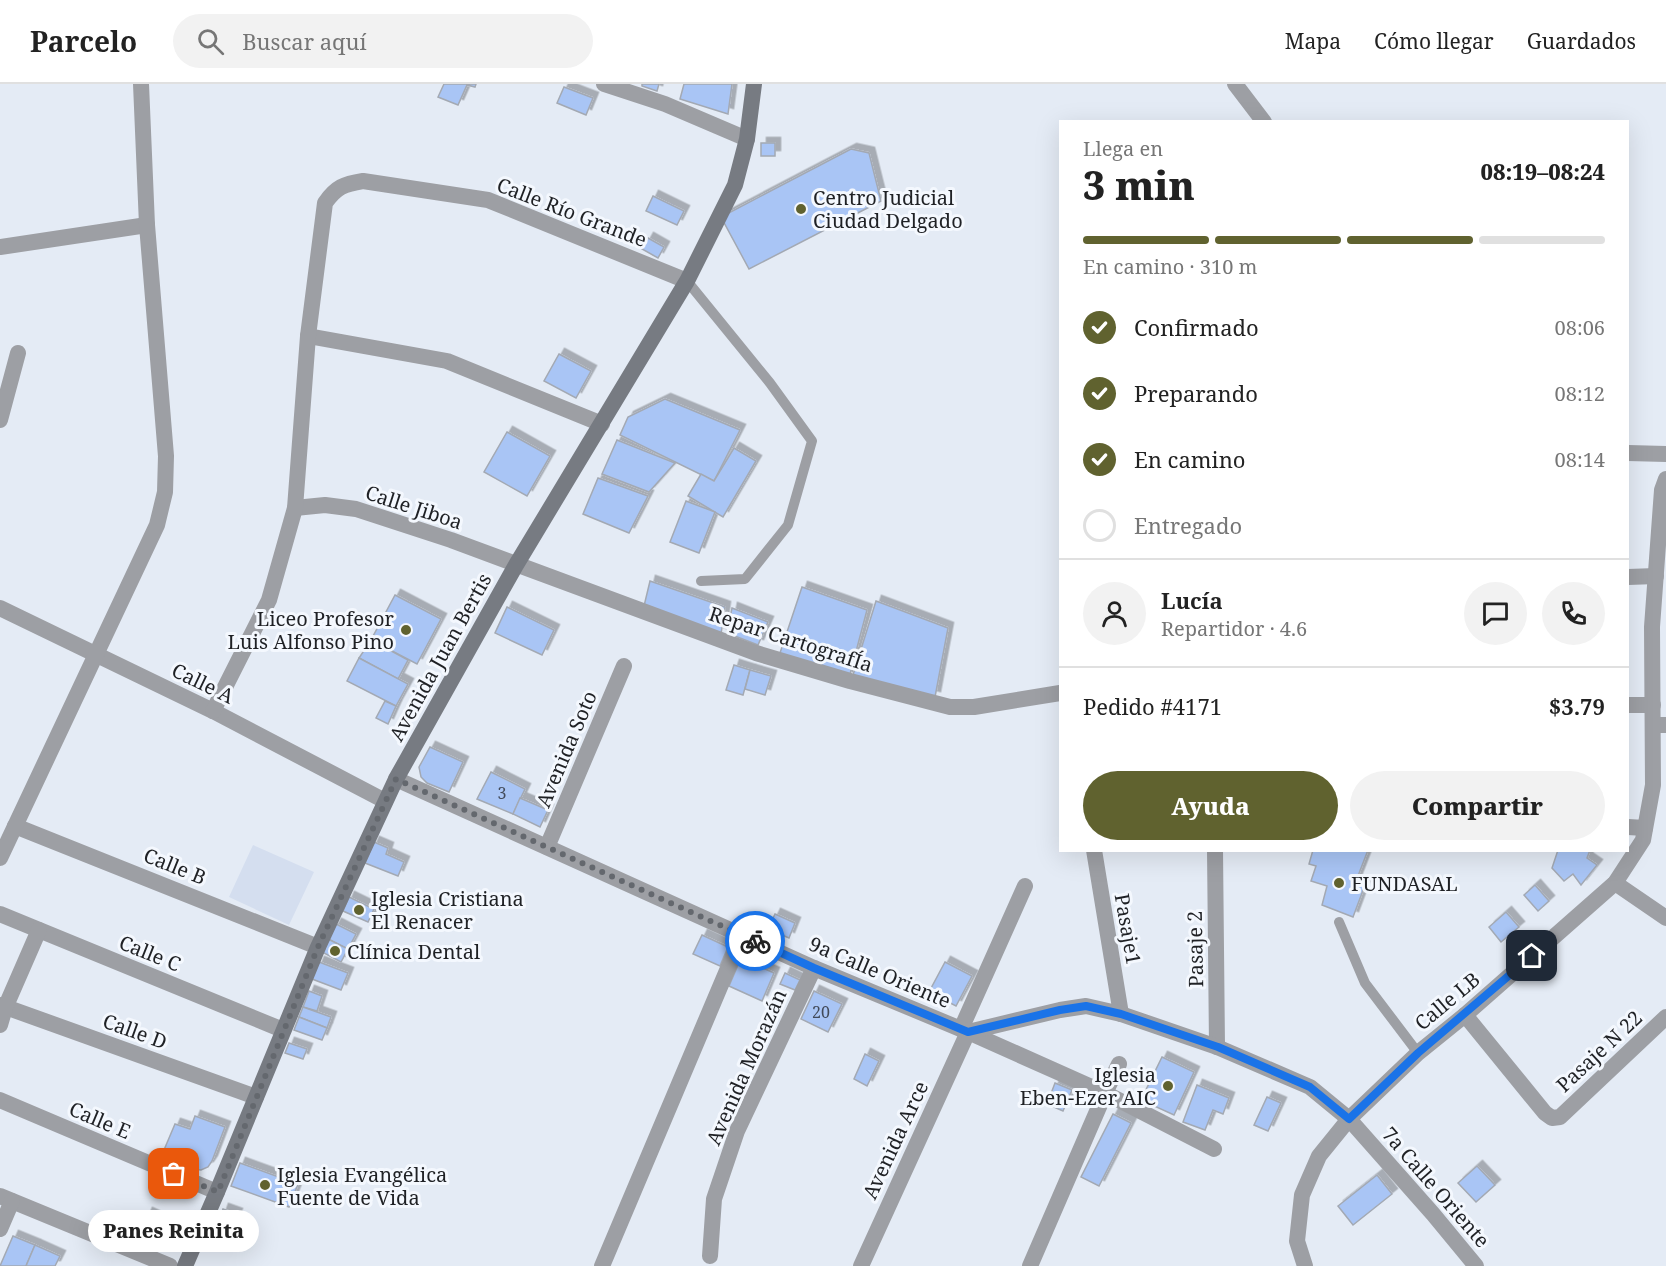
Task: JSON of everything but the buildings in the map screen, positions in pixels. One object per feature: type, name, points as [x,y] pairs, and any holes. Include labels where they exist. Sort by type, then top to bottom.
[{"type":"main road","name":"Avenida Juan Bertis","points":[[185,1266],[218,1192],[318,947],[396,779],[516,565],[687,281],[735,185],[747,139],[754,84]]},
{"type":"street","points":[[0,858],[157,525],[165,492],[166,456],[147,225],[141,84]]},
{"type":"street","points":[[604,84],[665,104],[747,139]]},
{"type":"street","points":[[1234,84],[1262,120]]},
{"type":"street","name":"Calle Río Grande","points":[[308,336],[325,203],[333,191],[349,183],[363,181],[488,200],[687,281]]},
{"type":"street","points":[[0,247],[147,225]]},
{"type":"street","points":[[213,711],[269,600],[295,508],[308,336],[447,361],[602,424]]},
{"type":"street","points":[[0,420],[18,353]]},
{"type":"street","points":[[1629,453],[1666,454]]},
{"type":"street","name":"Calle LB","points":[[1305,1266],[1297,1241],[1302,1195],[1319,1156],[1349,1119],[1418,1053],[1465,1015],[1615,883],[1643,840],[1653,785],[1660,725],[1653,705],[1652,627],[1662,490],[1666,479]]},
{"type":"street","name":"Calle Jiboa","points":[[295,508],[325,505],[356,509],[451,540],[516,565]]},
{"type":"street","name":"Repar CartografÍa","points":[[516,565],[756,653],[950,707],[974,707],[1059,693]]},
{"type":"street","points":[[1629,577],[1656,576]]},
{"type":"street","name":"Calle A","points":[[0,608],[213,711],[385,801]]},
{"type":"street","name":"Avenida Soto","points":[[548,847],[624,666]]},
{"type":"street","points":[[1629,705],[1653,705]]},
{"type":"street","name":"9a Calle Oriente","points":[[396,779],[814,968],[964,1030],[1105,1093],[1214,1149]]},
{"type":"street","name":"Calle B","points":[[15,826],[318,947]]},
{"type":"street","points":[[1629,827],[1645,828]]},
{"type":"street","name":"Pasaje1","points":[[1094,852],[1121,1014]]},
{"type":"street","name":"Pasaje 2","points":[[1215,852],[1218,1047]]},
{"type":"street","points":[[1615,883],[1666,918]]},
{"type":"street","name":"Avenida Arce","points":[[861,1266],[1025,886]]},
{"type":"street","name":"Calle C","points":[[0,914],[284,1030]]},
{"type":"street","points":[[0,1025],[3,1007],[39,930]]},
{"type":"street","points":[[602,1266],[742,934]]},
{"type":"street","name":"Avenida Morazán","points":[[710,1256],[714,1199],[736,1131],[814,968]]},
{"type":"street","name":"7a Calle Oriente","points":[[964,1030],[1086,1006],[1121,1014],[1218,1047],[1310,1087],[1349,1119],[1476,1266]]},
{"type":"street","name":"Calle D","points":[[3,1007],[256,1097]]},
{"type":"street","name":"Pasaje N 22","points":[[1465,1015],[1521,1086],[1552,1118],[1560,1117],[1666,1017]]},
{"type":"street","points":[[1030,1266],[1119,1064]]},
{"type":"street","name":"Calle E","points":[[0,1100],[218,1192]]},
{"type":"street","points":[[0,1229],[6,1198],[170,1266]]},
{"type":"lane","points":[[687,281],[770,383],[812,441],[788,525],[745,579],[701,581]]},
{"type":"lane","points":[[1339,922],[1365,983],[1418,1053]]},
{"type":"shaded area","points":[[253,845],[314,872],[289,925],[229,897]]},
{"type":"way so far","points":[[174,1174],[218,1192],[318,947],[396,779],[649,891],[755,941]]},
{"type":"place","name":"Centro Judicial Ciudad Delgado","points":[[801,209]]},
{"type":"place","name":"Liceo Profesor Luis Alfonso Pino","points":[[406,630]]},
{"type":"place","name":"FUNDASAL","points":[[1339,883]]},
{"type":"place","name":"Iglesia Cristiana El Renacer","points":[[359,910]]},
{"type":"place","name":"Clínica Dental","points":[[335,951]]},
{"type":"place","name":"Iglesia Eben-Ezer AIC","points":[[1168,1086]]},
{"type":"place","name":"Panes Reinita","points":[[174,1174]]},
{"type":"place","name":"Iglesia Evangélica Fuente de Vida","points":[[265,1185]]},
{"type":"route","points":[[755,941],[968,1032],[1086,1006],[1121,1014],[1218,1047],[1310,1087],[1349,1119],[1418,1053],[1532,956]]}]
